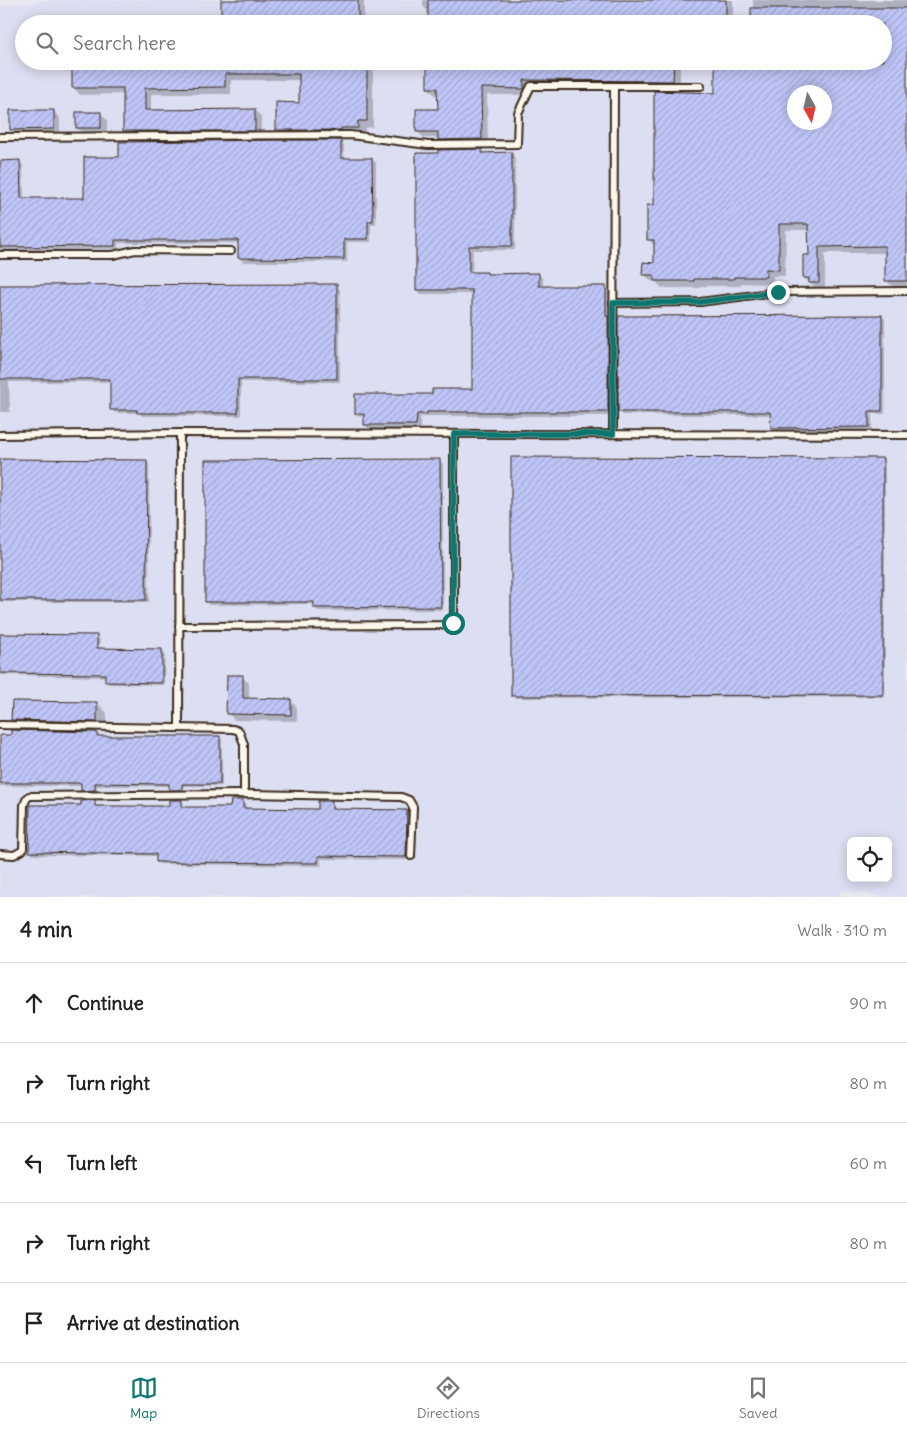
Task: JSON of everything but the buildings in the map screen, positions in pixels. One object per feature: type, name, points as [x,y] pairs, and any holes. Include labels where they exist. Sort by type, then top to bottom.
[{"type":"lane","points":[[0,137],[350,135],[428,144],[517,144],[518,113],[531,86],[701,86]]},
{"type":"lane","points":[[613,434],[614,86]]},
{"type":"lane","points":[[0,255],[113,254],[135,250],[231,251]]},
{"type":"lane","points":[[613,303],[700,302],[771,292],[907,291]]},
{"type":"lane","points":[[0,435],[180,433],[907,435]]},
{"type":"lane","points":[[178,727],[180,433]]},
{"type":"lane","points":[[179,626],[452,625],[454,621],[454,434]]},
{"type":"lane","points":[[0,725],[178,727],[239,730],[244,744],[244,794]]},
{"type":"lane","points":[[0,854],[14,855],[23,850],[24,805],[29,796],[244,794],[401,797],[409,800],[413,807],[411,856]]},
{"type":"shaded area","points":[[54,0],[907,0],[907,897],[886,897],[841,890],[839,897],[0,897],[0,6]]},
{"type":"route","points":[[453,623],[454,434],[613,434],[613,303],[700,302],[778,292]]}]
